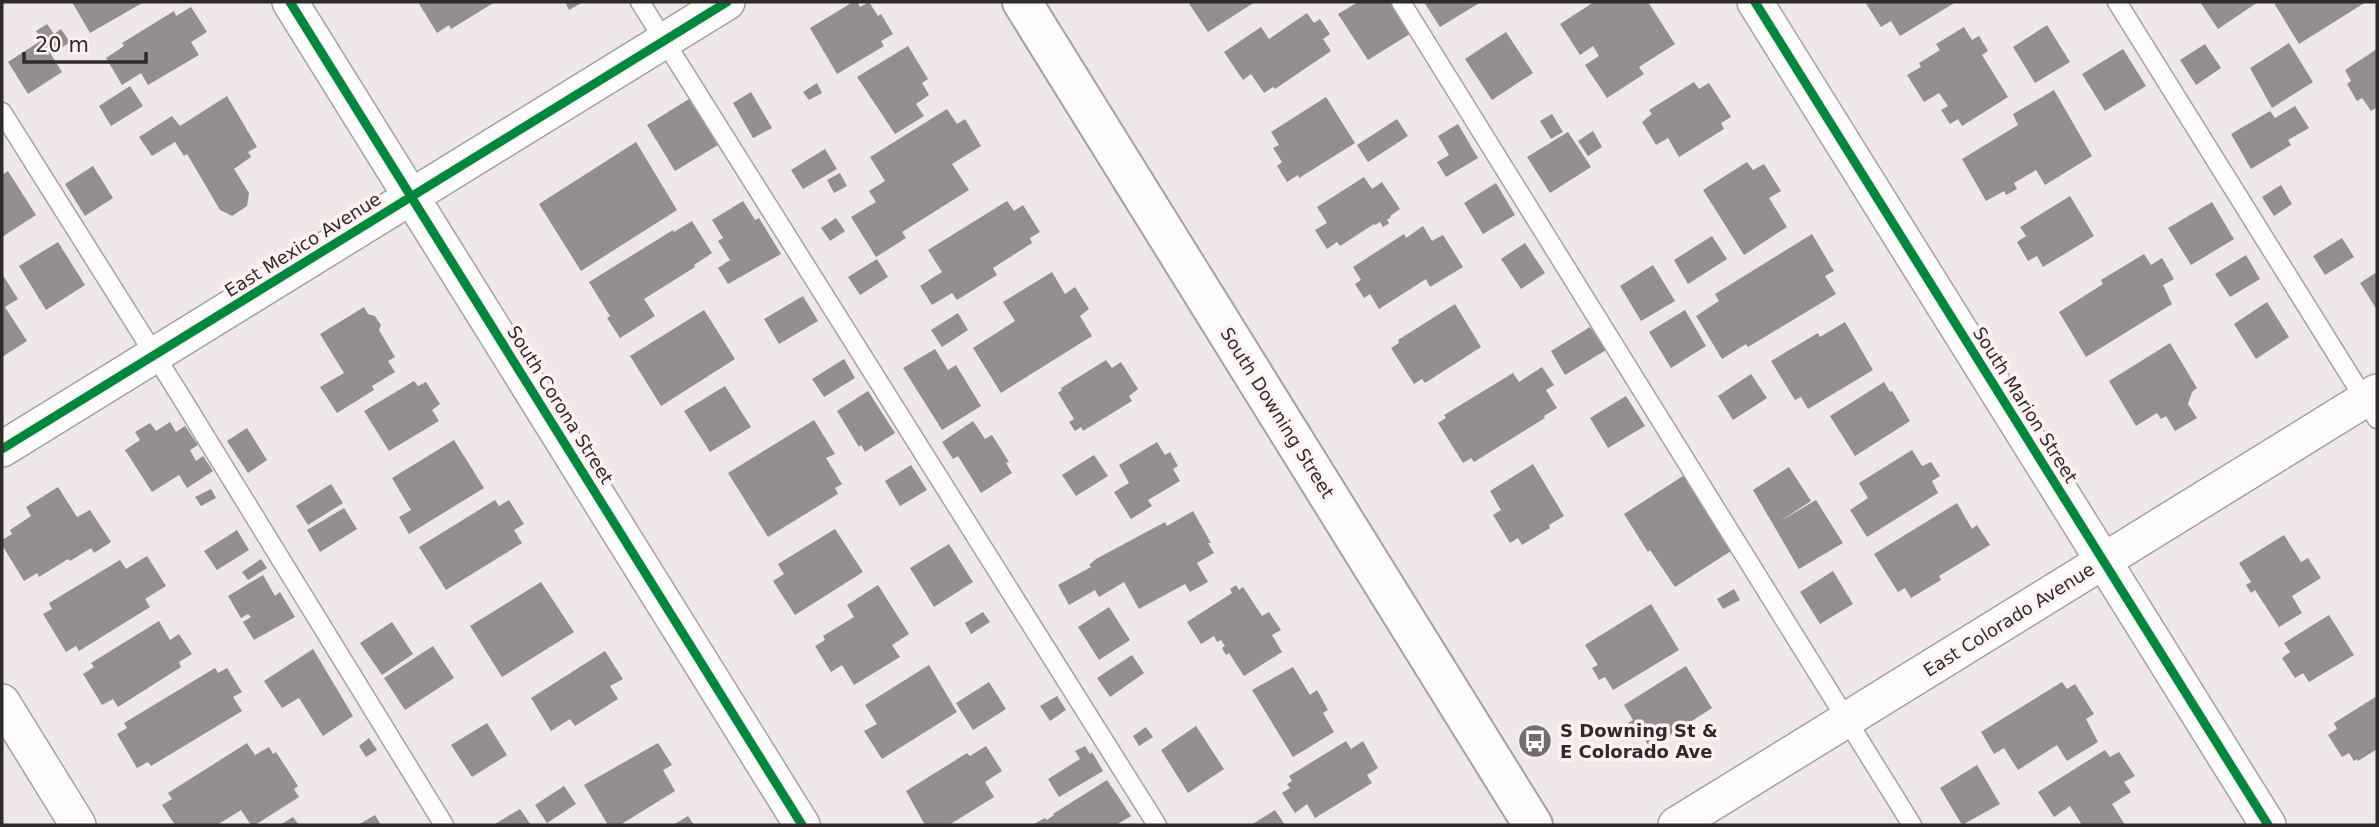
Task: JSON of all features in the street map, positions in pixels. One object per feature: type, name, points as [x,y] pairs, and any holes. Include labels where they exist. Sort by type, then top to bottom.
[{"type":"main road","name":"South Downing Street","points":[[1022,2],[1533,825]]},
{"type":"street","name":"South Corona Street","points":[[290,2],[802,825]]},
{"type":"street","name":"East Mexico Avenue","points":[[2,449],[727,2]]},
{"type":"street","name":"South Marion Street","points":[[1755,2],[2268,825]]},
{"type":"street","name":"East Colorado Avenue","points":[[1676,825],[2103,561],[2373,404]]},
{"type":"street","points":[[2,702],[78,825]]},
{"type":"lane","points":[[640,2],[1157,825]]},
{"type":"lane","points":[[1401,2],[1912,825]]},
{"type":"lane","points":[[2117,2],[2373,404]]},
{"type":"lane","points":[[2,112],[444,825]]},
{"type":"building","points":[[72,2],[144,2],[90,33]]},
{"type":"building","points":[[418,2],[495,2],[451,29],[449,25],[437,33]]},
{"type":"building","points":[[565,2],[583,2],[569,10]]},
{"type":"building","points":[[857,2],[860,7],[869,2],[878,16],[881,14],[893,34],[881,41],[884,46],[837,74],[810,28]]},
{"type":"building","points":[[1188,2],[1255,2],[1208,32]]},
{"type":"building","points":[[1358,2],[1394,2],[1413,32],[1368,60],[1338,14]]},
{"type":"building","points":[[1424,2],[1481,2],[1440,27]]},
{"type":"building","points":[[1594,2],[1648,2],[1675,44],[1639,67],[1644,74],[1607,98],[1585,65],[1599,56],[1593,46],[1580,55],[1560,24]]},
{"type":"building","points":[[1865,2],[1956,2],[1900,36],[1891,21],[1881,27]]},
{"type":"building","points":[[2200,2],[2258,2],[2218,29]]},
{"type":"building","points":[[2366,2],[2299,44],[2274,3]]},
{"type":"building","points":[[191,7],[207,32],[191,42],[199,55],[148,85],[141,73],[122,85],[106,58],[124,46],[122,43],[174,11],[176,16]]},
{"type":"building","points":[[1307,13],[1314,23],[1320,19],[1330,34],[1323,39],[1331,51],[1275,89],[1273,87],[1264,93],[1251,74],[1243,80],[1224,52],[1261,27],[1269,39]]},
{"type":"building","points":[[47,24],[54,34],[61,29],[70,42],[52,54],[36,31]]},
{"type":"building","points":[[2047,25],[2070,62],[2035,83],[2013,47]]},
{"type":"building","points":[[1964,27],[1972,40],[1979,36],[1988,51],[1982,55],[2008,97],[1962,126],[1958,119],[1950,124],[1941,110],[1948,106],[1939,93],[1924,102],[1907,75],[1921,67],[1919,63],[1940,50],[1936,44]]},
{"type":"building","points":[[1506,32],[1533,73],[1492,100],[1465,59]]},
{"type":"building","points":[[42,40],[62,72],[28,94],[8,62]]},
{"type":"building","points":[[2289,43],[2313,82],[2272,108],[2250,68]]},
{"type":"building","points":[[2205,44],[2221,68],[2196,85],[2180,60]]},
{"type":"building","points":[[908,46],[928,79],[922,83],[929,95],[916,104],[924,116],[895,134],[857,77]]},
{"type":"building","points":[[2123,49],[2146,86],[2105,111],[2082,74]]},
{"type":"building","points":[[2377,49],[2377,107],[2371,111],[2362,98],[2357,101],[2347,84],[2351,81],[2345,70]]},
{"type":"building","points":[[1694,82],[1699,89],[1709,83],[1731,117],[1721,123],[1724,129],[1679,157],[1668,138],[1656,145],[1642,122],[1652,114],[1649,110]]},
{"type":"building","points":[[817,83],[822,93],[809,100],[803,92]]},
{"type":"building","points":[[130,86],[143,106],[111,126],[99,106]]},
{"type":"building","points":[[2054,90],[2092,156],[2045,185],[2036,170],[2014,183],[2017,189],[2006,195],[2004,191],[1986,201],[1962,159],[2018,125],[2013,114]]},
{"type":"building","points":[[751,92],[772,128],[753,138],[733,103]]},
{"type":"building","points":[[227,96],[257,147],[248,152],[251,157],[234,169],[249,193],[247,206],[232,216],[220,210],[187,154],[184,156],[175,142],[152,156],[139,137],[172,116],[180,126]]},
{"type":"building","points":[[1326,97],[1355,143],[1299,178],[1298,175],[1287,182],[1277,166],[1282,162],[1273,148],[1279,145],[1271,132]]},
{"type":"building","points":[[689,99],[718,145],[675,171],[647,125]]},
{"type":"building","points":[[2295,106],[2309,128],[2288,140],[2291,145],[2251,169],[2231,134],[2270,111],[2275,118]]},
{"type":"building","points":[[947,109],[957,124],[965,119],[981,146],[952,164],[969,190],[902,232],[906,238],[876,257],[851,217],[876,202],[869,191],[885,181],[870,157]]},
{"type":"building","points":[[1552,114],[1563,132],[1551,139],[1540,121]]},
{"type":"building","points":[[1397,119],[1408,136],[1368,162],[1357,145]]},
{"type":"building","points":[[1458,124],[1478,158],[1446,177],[1437,162],[1449,155],[1438,136]]},
{"type":"building","points":[[1593,131],[1602,147],[1588,156],[1578,141]]},
{"type":"building","points":[[1568,132],[1591,167],[1550,193],[1527,157]]},
{"type":"building","points":[[636,142],[677,210],[581,271],[539,204]]},
{"type":"building","points":[[825,149],[837,169],[803,189],[791,170]]},
{"type":"building","points":[[1747,162],[1753,170],[1764,164],[1781,191],[1769,198],[1787,227],[1744,255],[1703,190]]},
{"type":"building","points":[[93,166],[113,198],[85,216],[65,184]]},
{"type":"building","points":[[8,171],[36,215],[2,237],[2,175]]},
{"type":"building","points":[[840,173],[847,186],[834,193],[827,180]]},
{"type":"building","points":[[1364,177],[1372,189],[1382,182],[1400,209],[1390,216],[1387,220],[1389,223],[1383,227],[1380,222],[1374,224],[1340,246],[1337,242],[1327,249],[1315,230],[1327,223],[1317,207]]},
{"type":"building","points":[[1496,183],[1515,215],[1483,234],[1464,203]]},
{"type":"building","points":[[2281,185],[2292,204],[2274,216],[2262,197]]},
{"type":"building","points":[[2070,196],[2094,236],[2043,267],[2037,256],[2028,261],[2017,242],[2026,236],[2020,227]]},
{"type":"building","points":[[743,201],[755,220],[759,218],[781,254],[728,284],[718,268],[730,260],[718,241],[723,238],[712,220]]},
{"type":"building","points":[[1007,201],[1014,211],[1023,205],[1040,232],[1030,238],[1032,243],[993,268],[997,275],[957,300],[952,293],[932,305],[920,286],[942,272],[928,250]]},
{"type":"building","points":[[2212,202],[2234,239],[2191,265],[2168,228]]},
{"type":"building","points":[[836,218],[845,231],[830,241],[821,228]]},
{"type":"building","points":[[692,221],[712,253],[644,299],[655,316],[620,338],[589,282]]},
{"type":"building","points":[[1423,226],[1432,241],[1443,235],[1463,267],[1430,287],[1426,279],[1379,309],[1370,294],[1364,298],[1355,284],[1361,280],[1353,267],[1404,234],[1406,238]]},
{"type":"building","points":[[1812,234],[1834,271],[1825,276],[1836,294],[1748,347],[1746,344],[1722,359],[1696,316],[1719,301],[1715,294]]},
{"type":"building","points":[[1712,236],[1727,259],[1688,284],[1674,260]]},
{"type":"building","points":[[2342,238],[2354,257],[2325,275],[2313,256]]},
{"type":"building","points":[[58,242],[85,285],[46,310],[19,266]]},
{"type":"building","points":[[1525,243],[1545,273],[1521,289],[1501,259]]},
{"type":"building","points":[[2144,254],[2151,265],[2162,258],[2174,279],[2163,285],[2172,304],[2086,357],[2059,312],[2103,284],[2101,280]]},
{"type":"building","points":[[2246,255],[2260,279],[2230,297],[2215,274]]},
{"type":"building","points":[[877,259],[888,277],[860,295],[848,277]]},
{"type":"building","points":[[1653,265],[1675,301],[1641,321],[1620,286]]},
{"type":"building","points":[[1052,272],[1065,294],[1075,287],[1089,309],[1080,316],[1092,336],[1001,393],[973,348],[1015,321],[1003,302]]},
{"type":"building","points":[[2377,272],[2377,310],[2360,283]]},
{"type":"building","points":[[4,277],[18,299],[5,307],[27,341],[2,357],[2,278]]},
{"type":"building","points":[[803,296],[818,321],[779,344],[764,319]]},
{"type":"building","points":[[2267,302],[2289,337],[2256,359],[2234,324]]},
{"type":"building","points":[[1455,304],[1481,347],[1425,383],[1422,379],[1414,384],[1391,348],[1399,343],[1398,340]]},
{"type":"building","points":[[364,307],[381,325],[379,330],[395,357],[388,361],[395,372],[372,386],[374,390],[337,413],[320,387],[344,373],[320,334]]},
{"type":"building","points":[[704,310],[735,359],[661,406],[630,356]]},
{"type":"building","points":[[1685,310],[1706,346],[1671,368],[1649,332]]},
{"type":"building","points":[[958,313],[968,330],[942,347],[931,330]]},
{"type":"building","points":[[1845,322],[1873,370],[1808,409],[1801,397],[1795,400],[1771,361],[1818,333],[1820,337]]},
{"type":"building","points":[[1590,327],[1606,350],[1565,375],[1551,351]]},
{"type":"building","points":[[2170,343],[2197,388],[2192,392],[2188,404],[2197,418],[2175,431],[2166,416],[2161,419],[2157,413],[2136,426],[2109,381]]},
{"type":"building","points":[[935,349],[948,370],[956,365],[981,406],[942,430],[903,368]]},
{"type":"building","points":[[844,359],[855,378],[824,397],[812,379]]},
{"type":"building","points":[[1106,360],[1112,368],[1121,362],[1138,389],[1129,396],[1132,401],[1083,431],[1081,427],[1075,431],[1069,422],[1074,419],[1058,393],[1061,388]]},
{"type":"building","points":[[1542,367],[1554,385],[1546,390],[1557,408],[1474,462],[1471,458],[1463,463],[1438,423],[1446,418],[1444,415],[1513,373],[1519,382]]},
{"type":"building","points":[[1751,374],[1767,398],[1733,420],[1718,396]]},
{"type":"building","points":[[414,381],[418,386],[426,382],[440,404],[432,410],[439,421],[389,451],[364,411]]},
{"type":"building","points":[[1884,382],[1910,421],[1855,456],[1830,416]]},
{"type":"building","points":[[725,386],[751,427],[710,452],[684,411]]},
{"type":"building","points":[[868,391],[895,433],[865,452],[861,445],[859,447],[837,411]]},
{"type":"building","points":[[1626,396],[1645,426],[1608,448],[1590,418]]},
{"type":"building","points":[[814,420],[835,454],[826,458],[842,484],[835,488],[838,494],[768,537],[728,473]]},
{"type":"building","points":[[973,421],[985,439],[992,435],[1009,462],[1006,463],[1012,473],[981,493],[958,456],[953,459],[942,442]]},
{"type":"building","points":[[170,422],[176,432],[185,426],[198,445],[190,450],[196,461],[203,456],[213,471],[187,488],[179,475],[152,492],[125,450],[140,440],[135,432],[150,423],[156,431]]},
{"type":"building","points":[[247,428],[267,460],[248,473],[227,441]]},
{"type":"building","points":[[454,440],[484,488],[409,534],[399,517],[411,510],[392,478]]},
{"type":"building","points":[[1157,442],[1165,455],[1170,452],[1178,466],[1173,469],[1180,481],[1148,500],[1152,506],[1131,519],[1114,492],[1129,483],[1119,465]]},
{"type":"building","points":[[1912,450],[1922,466],[1931,462],[1940,476],[1932,481],[1938,493],[1867,537],[1850,510],[1868,498],[1859,483]]},
{"type":"building","points":[[1094,455],[1108,476],[1076,496],[1062,475]]},
{"type":"building","points":[[1533,464],[1564,516],[1522,545],[1518,538],[1510,543],[1493,515],[1501,510],[1490,491]]},
{"type":"building","points":[[911,465],[927,490],[900,506],[885,481]]},
{"type":"building","points":[[1789,467],[1811,501],[1779,522],[1816,500],[1843,543],[1799,569],[1753,490]]},
{"type":"building","points":[[1686,474],[1734,549],[1675,587],[1624,514]]},
{"type":"building","points":[[331,484],[343,503],[308,525],[296,506]]},
{"type":"building","points":[[58,487],[77,517],[90,510],[111,542],[94,553],[91,548],[39,577],[37,573],[24,581],[2,545],[2,540],[12,534],[10,530],[31,516],[26,507]]},
{"type":"building","points":[[211,489],[216,498],[201,506],[195,497]]},
{"type":"building","points":[[495,500],[499,506],[509,500],[524,524],[514,530],[522,543],[446,590],[419,547]]},
{"type":"building","points":[[1957,503],[1972,529],[1977,525],[1990,545],[1939,576],[1941,580],[1911,598],[1905,588],[1898,592],[1874,554]]},
{"type":"building","points":[[344,508],[357,529],[320,552],[307,530]]},
{"type":"building","points":[[1193,511],[1214,553],[1197,563],[1208,582],[1190,592],[1185,584],[1139,609],[1124,582],[1099,597],[1095,590],[1069,605],[1058,585],[1091,567],[1089,565],[1096,559],[1165,522],[1167,526]]},
{"type":"building","points":[[835,529],[863,572],[795,615],[773,581],[784,574],[778,564]]},
{"type":"building","points":[[237,530],[249,550],[217,570],[204,551]]},
{"type":"building","points":[[2284,535],[2301,562],[2308,558],[2321,578],[2292,596],[2302,613],[2279,627],[2255,590],[2251,593],[2246,585],[2251,582],[2239,563]]},
{"type":"building","points":[[949,544],[973,582],[934,607],[910,568]]},
{"type":"building","points":[[147,556],[166,586],[145,599],[150,607],[79,651],[76,646],[66,652],[43,614],[52,609],[49,603],[120,560],[126,569]]},
{"type":"building","points":[[261,559],[267,568],[248,580],[242,572]]},
{"type":"building","points":[[1833,571],[1853,604],[1820,624],[1800,592]]},
{"type":"building","points":[[263,575],[275,596],[280,592],[295,617],[254,640],[243,622],[251,617],[248,614],[241,618],[228,596]]},
{"type":"building","points":[[541,582],[574,632],[502,677],[470,626]]},
{"type":"building","points":[[878,585],[909,634],[892,645],[900,657],[854,685],[842,665],[831,672],[815,646],[825,640],[823,636],[854,617],[847,605]]},
{"type":"building","points":[[1236,585],[1239,590],[1243,587],[1262,616],[1269,612],[1281,630],[1272,635],[1282,652],[1244,676],[1229,653],[1226,655],[1221,640],[1217,642],[1214,636],[1201,644],[1187,622],[1232,593],[1230,589]]},
{"type":"building","points":[[1734,589],[1740,600],[1723,609],[1717,599]]},
{"type":"building","points":[[1651,604],[1679,650],[1613,690],[1605,677],[1599,680],[1592,668],[1598,665],[1585,645]]},
{"type":"building","points":[[1109,607],[1130,640],[1099,660],[1078,627]]},
{"type":"building","points":[[983,612],[990,622],[971,634],[965,623]]},
{"type":"building","points":[[2329,615],[2354,655],[2309,682],[2303,673],[2295,678],[2282,658],[2290,652],[2284,643]]},
{"type":"building","points":[[159,621],[170,640],[179,634],[192,654],[179,662],[181,667],[118,707],[113,699],[102,705],[83,674],[94,667],[91,663]]},
{"type":"building","points":[[392,622],[413,654],[382,675],[360,643]]},
{"type":"building","points":[[433,646],[454,678],[405,710],[384,678]]},
{"type":"building","points":[[313,649],[353,716],[323,736],[299,698],[282,708],[264,681]]},
{"type":"building","points":[[605,651],[623,679],[610,686],[618,699],[575,726],[570,719],[551,731],[531,698]]},
{"type":"building","points":[[1132,655],[1144,673],[1110,697],[1097,678]]},
{"type":"building","points":[[929,665],[957,712],[882,759],[864,731],[877,724],[865,705]]},
{"type":"building","points":[[1686,666],[1712,708],[1650,748],[1642,735],[1632,741],[1623,726],[1633,720],[1624,705]]},
{"type":"building","points":[[1293,667],[1310,695],[1317,690],[1328,710],[1323,713],[1334,732],[1293,757],[1252,690]]},
{"type":"building","points":[[215,668],[218,673],[227,668],[242,692],[233,697],[242,711],[151,766],[148,762],[137,768],[117,734],[127,728],[124,723]]},
{"type":"building","points":[[989,682],[1006,709],[973,730],[956,703]]},
{"type":"building","points":[[2062,682],[2067,689],[2075,684],[2094,714],[2086,719],[2098,742],[2067,761],[2057,745],[2018,770],[2004,748],[1994,754],[1981,732]]},
{"type":"building","points":[[1057,696],[1066,710],[1050,721],[1040,706]]},
{"type":"building","points":[[2377,696],[2377,749],[2358,761],[2354,761],[2349,753],[2342,757],[2328,735],[2337,729],[2334,723]]},
{"type":"building","points":[[487,723],[507,755],[472,777],[451,745]]},
{"type":"building","points":[[1196,726],[1224,769],[1188,793],[1161,750]]},
{"type":"building","points":[[1146,727],[1153,737],[1139,746],[1133,736]]},
{"type":"building","points":[[369,738],[377,750],[366,757],[359,746]]},
{"type":"building","points":[[1346,741],[1351,749],[1363,741],[1378,768],[1367,775],[1372,783],[1315,818],[1307,804],[1295,813],[1282,793],[1290,788],[1287,784],[1292,781],[1289,776]]},
{"type":"building","points":[[247,743],[255,755],[269,747],[273,754],[276,752],[298,786],[294,789],[299,797],[255,825],[251,825],[241,810],[217,825],[175,825],[162,805],[172,799],[168,793]]},
{"type":"building","points":[[658,743],[672,765],[663,770],[675,791],[620,825],[608,825],[584,785]]},
{"type":"building","points":[[986,746],[1002,771],[985,782],[994,797],[949,825],[925,825],[906,791],[967,753],[970,756]]},
{"type":"building","points":[[1085,746],[1090,754],[1092,752],[1103,771],[1059,797],[1048,779],[1080,759],[1075,751]]},
{"type":"building","points":[[2105,750],[2110,757],[2119,752],[2135,776],[2124,782],[2131,792],[2112,804],[2125,825],[2082,825],[2070,806],[2054,817],[2038,792]]},
{"type":"building","points":[[1977,765],[2000,804],[1962,825],[1940,788]]},
{"type":"building","points":[[1107,780],[1131,816],[1116,825],[1032,825],[1045,818],[1047,820]]},
{"type":"building","points":[[564,786],[576,804],[547,823],[535,805]]},
{"type":"building","points":[[520,809],[531,825],[493,825]]},
{"type":"building","points":[[1275,810],[1285,825],[1251,825]]},
{"type":"building","points":[[375,815],[381,825],[358,825]]},
{"type":"building","points":[[688,816],[694,825],[673,825]]},
{"type":"building","points":[[293,817],[299,825],[280,825]]},
{"type":"cycle path","points":[[290,2],[802,825]]},
{"type":"cycle path","points":[[2,449],[727,2]]},
{"type":"cycle path","points":[[1755,2],[2268,825]]},
{"type":"place","name":"S Downing St & E Colorado Ave","points":[[1535,741]]}]
